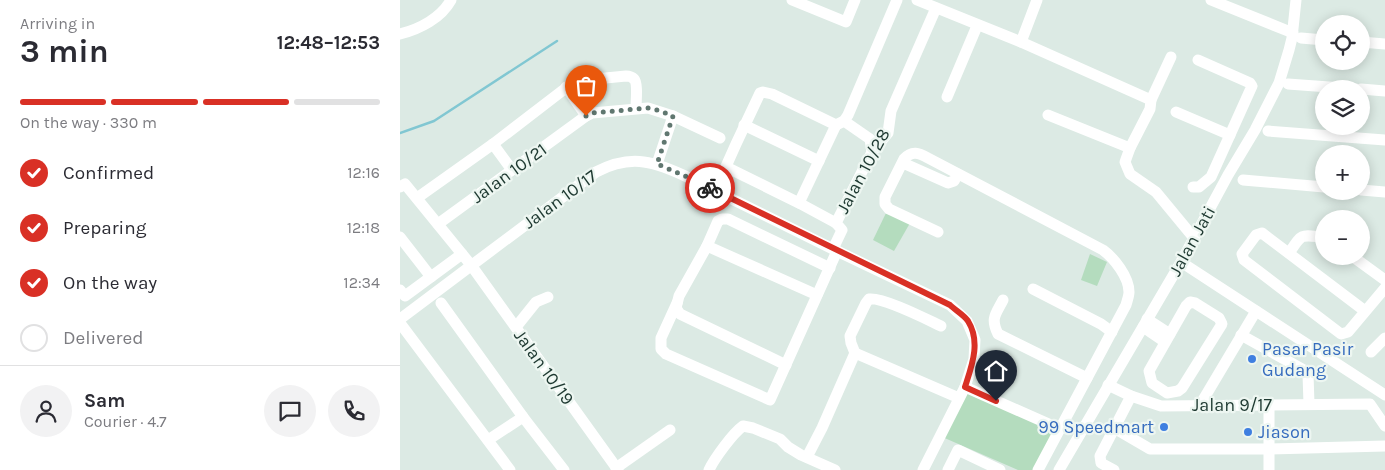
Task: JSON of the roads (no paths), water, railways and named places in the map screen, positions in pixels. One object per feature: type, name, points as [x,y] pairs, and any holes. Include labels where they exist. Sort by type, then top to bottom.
[{"type":"street","points":[[400,34],[416,29],[428,22],[442,12],[450,0]]},
{"type":"street","points":[[792,0],[846,22],[855,0]]},
{"type":"street","points":[[799,203],[819,161],[840,123],[852,106],[897,0]]},
{"type":"street","points":[[917,0],[977,26],[1021,42],[1151,100]]},
{"type":"street","points":[[1021,42],[1037,0]]},
{"type":"street","points":[[1211,0],[1297,36],[1315,39]]},
{"type":"street","name":"Jalan Jati","points":[[1058,470],[1181,262],[1228,175],[1255,130],[1278,83],[1289,50],[1297,36],[1296,0]]},
{"type":"street","name":"Jalan 10/28","points":[[835,250],[842,230],[836,224],[872,152],[888,133],[891,111],[936,8]]},
{"type":"street","points":[[947,97],[977,26]]},
{"type":"street","points":[[1370,43],[1385,44]]},
{"type":"street","points":[[1171,57],[1151,100],[1150,109],[1125,162],[1130,174],[1156,192],[1194,238]]},
{"type":"street","points":[[1193,187],[1199,187],[1210,178],[1252,88],[1252,85],[1198,60]]},
{"type":"street","points":[[417,198],[493,144],[575,80],[626,76],[634,78],[636,84],[636,108]]},
{"type":"street","points":[[1288,84],[1315,86]]},
{"type":"street","points":[[566,87],[586,116]]},
{"type":"street","points":[[1370,90],[1385,91]]},
{"type":"street","points":[[715,191],[744,125],[763,92],[772,94],[840,123],[870,139],[872,152]]},
{"type":"street","name":"Jalan 10/21","points":[[438,224],[592,113],[636,108],[652,109],[673,116],[720,138]]},
{"type":"street","points":[[1176,112],[1230,136]]},
{"type":"street","points":[[1048,115],[1130,148]]},
{"type":"street","points":[[657,164],[673,116]]},
{"type":"street","points":[[744,125],[819,161]]},
{"type":"street","points":[[1268,131],[1385,140]]},
{"type":"street","points":[[493,144],[512,170]]},
{"type":"street","points":[[938,232],[889,209],[885,204],[885,198],[906,157],[913,153],[928,158],[1103,250],[1116,262],[1127,285],[1129,291],[1126,304],[1038,470]]},
{"type":"street","name":"Jalan 10/17","points":[[400,319],[596,172],[612,164],[628,161],[657,164],[950,305],[967,320],[975,340],[974,359],[965,387],[923,470]]},
{"type":"street","points":[[903,163],[948,183],[954,181],[958,174]]},
{"type":"street","points":[[726,167],[799,203],[836,224]]},
{"type":"street","points":[[1244,180],[1315,186]]},
{"type":"street","name":"Jalan 10/19","points":[[400,187],[405,184],[471,265],[617,469]]},
{"type":"street","points":[[1370,191],[1385,192]]},
{"type":"street","points":[[830,268],[728,219],[722,218],[718,221],[677,303],[661,338],[661,349],[666,354],[770,400],[830,268],[835,250]]},
{"type":"street","points":[[1365,311],[1264,234],[1256,235],[1243,252],[1244,260],[1339,333],[1344,334],[1350,330],[1385,288]]},
{"type":"street","points":[[1289,253],[1300,236],[1315,237]]},
{"type":"street","points":[[400,237],[431,277]]},
{"type":"street","points":[[707,246],[817,295]]},
{"type":"street","points":[[401,290],[405,296],[462,254]]},
{"type":"street","points":[[1181,262],[1385,395]]},
{"type":"street","points":[[1364,265],[1385,280]]},
{"type":"street","points":[[1033,289],[1102,324],[1112,332]]},
{"type":"street","points":[[516,327],[536,302],[548,297]]},
{"type":"street","points":[[941,326],[887,302],[869,299],[850,336],[855,353],[959,398]]},
{"type":"street","points":[[1003,300],[993,321],[998,334],[1087,378]]},
{"type":"street","points":[[1190,302],[1211,313],[1222,322],[1181,390],[1168,393],[1153,384],[1149,373],[1168,338],[1186,305],[1190,302]]},
{"type":"street","points":[[442,303],[523,417],[564,470]]},
{"type":"street","points":[[677,303],[676,308],[680,314],[786,365]]},
{"type":"street","points":[[1200,406],[1256,311]]},
{"type":"street","points":[[400,323],[510,470]]},
{"type":"street","points":[[1145,323],[1168,338]]},
{"type":"street","points":[[1242,335],[1308,374],[1309,404]]},
{"type":"street","points":[[1371,352],[1385,338]]},
{"type":"street","points":[[807,457],[855,353]]},
{"type":"street","name":"Jalan 9/17","points":[[1108,385],[1131,396],[1161,406],[1365,404]]},
{"type":"street","points":[[965,387],[1060,429]]},
{"type":"street","points":[[1385,395],[1365,404],[1385,426]]},
{"type":"street","points":[[1114,470],[1100,460],[1100,456],[1131,396]]},
{"type":"street","points":[[1269,406],[1269,470]]},
{"type":"street","points":[[488,440],[523,417]]},
{"type":"street","points":[[709,470],[721,450],[743,426],[775,436],[783,441],[791,450],[835,470]]},
{"type":"street","points":[[1114,428],[1150,449],[1269,449],[1385,446]]},
{"type":"street","points":[[617,469],[670,430]]},
{"type":"street","points":[[948,470],[958,450],[1000,470]]},
{"type":"waterway","points":[[400,133],[434,121],[557,41]]},
{"type":"place","name":"Pasar Pasir Gudang","points":[[1252,359]]},
{"type":"place","name":"99 Speedmart","points":[[1164,427]]},
{"type":"place","name":"Jiason","points":[[1248,432]]}]
